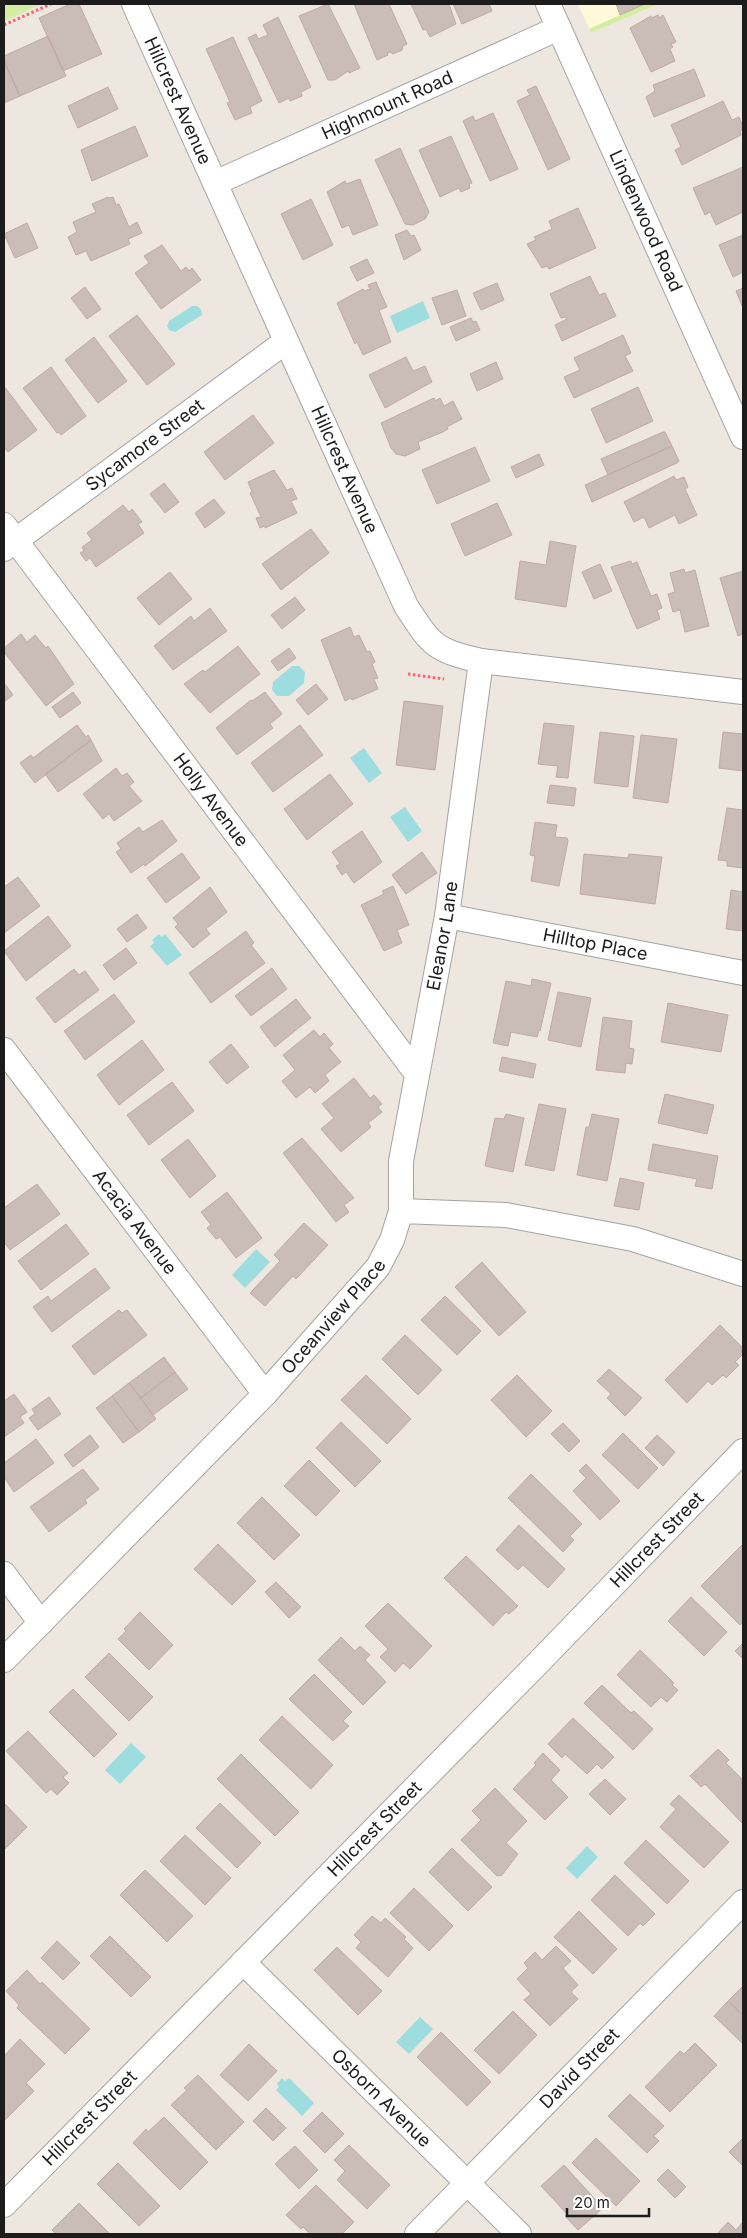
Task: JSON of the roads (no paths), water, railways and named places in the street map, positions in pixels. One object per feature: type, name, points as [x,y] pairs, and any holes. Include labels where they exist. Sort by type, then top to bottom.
[{"type":"street","name":"Hillcrest Avenue","points":[[134,4],[406,606],[429,641],[451,654],[481,660],[743,692]]},
{"type":"street","name":"Lindenwood Road","points":[[548,4],[743,437]]},
{"type":"street","name":"Highmount Road","points":[[215,183],[559,28]]},
{"type":"street","name":"Sycamore Street","points":[[8,538],[286,342]]},
{"type":"street","name":"Holly Avenue","points":[[8,538],[417,1074]]},
{"type":"street","name":"Eleanor Lane","points":[[401,1211],[400,1161],[447,916],[481,660]]},
{"type":"street","name":"Hilltop Place","points":[[447,916],[743,973]]},
{"type":"street","name":"Acacia Avenue","points":[[4,1050],[265,1394]]},
{"type":"street","name":"Oceanview Place","points":[[4,1660],[265,1394],[378,1267],[392,1240],[401,1211]]},
{"type":"street","points":[[401,1211],[506,1215],[633,1239],[743,1274]]},
{"type":"street","name":"Hillcrest Street","points":[[4,2205],[539,1662],[743,1451]]},
{"type":"street","points":[[4,1574],[41,1623]]},
{"type":"street","name":"David Street","points":[[417,2234],[743,1902]]},
{"type":"street","name":"Osborn Avenue","points":[[243,1962],[520,2234]]},
{"type":"water","points":[[423,301],[430,318],[397,333],[390,316]]},
{"type":"water","points":[[192,306],[197,306],[201,309],[202,315],[175,332],[169,330],[167,326],[169,321]]},
{"type":"water","points":[[292,666],[299,666],[305,672],[304,683],[289,696],[277,696],[272,690],[273,682]]},
{"type":"water","points":[[364,748],[382,773],[369,783],[350,758]]},
{"type":"water","points":[[405,807],[422,831],[408,842],[390,817]]},
{"type":"water","points":[[159,934],[162,937],[165,934],[182,955],[167,966],[150,946],[154,943],[152,940]]},
{"type":"water","points":[[256,1249],[270,1262],[245,1288],[232,1275]]},
{"type":"water","points":[[131,1743],[146,1757],[120,1784],[105,1770]]},
{"type":"water","points":[[587,1846],[598,1857],[577,1879],[566,1868]]},
{"type":"water","points":[[420,2017],[433,2029],[409,2054],[396,2042]]},
{"type":"water","points":[[282,2078],[285,2081],[289,2078],[314,2103],[302,2116],[276,2090],[279,2087],[277,2084]]}]
